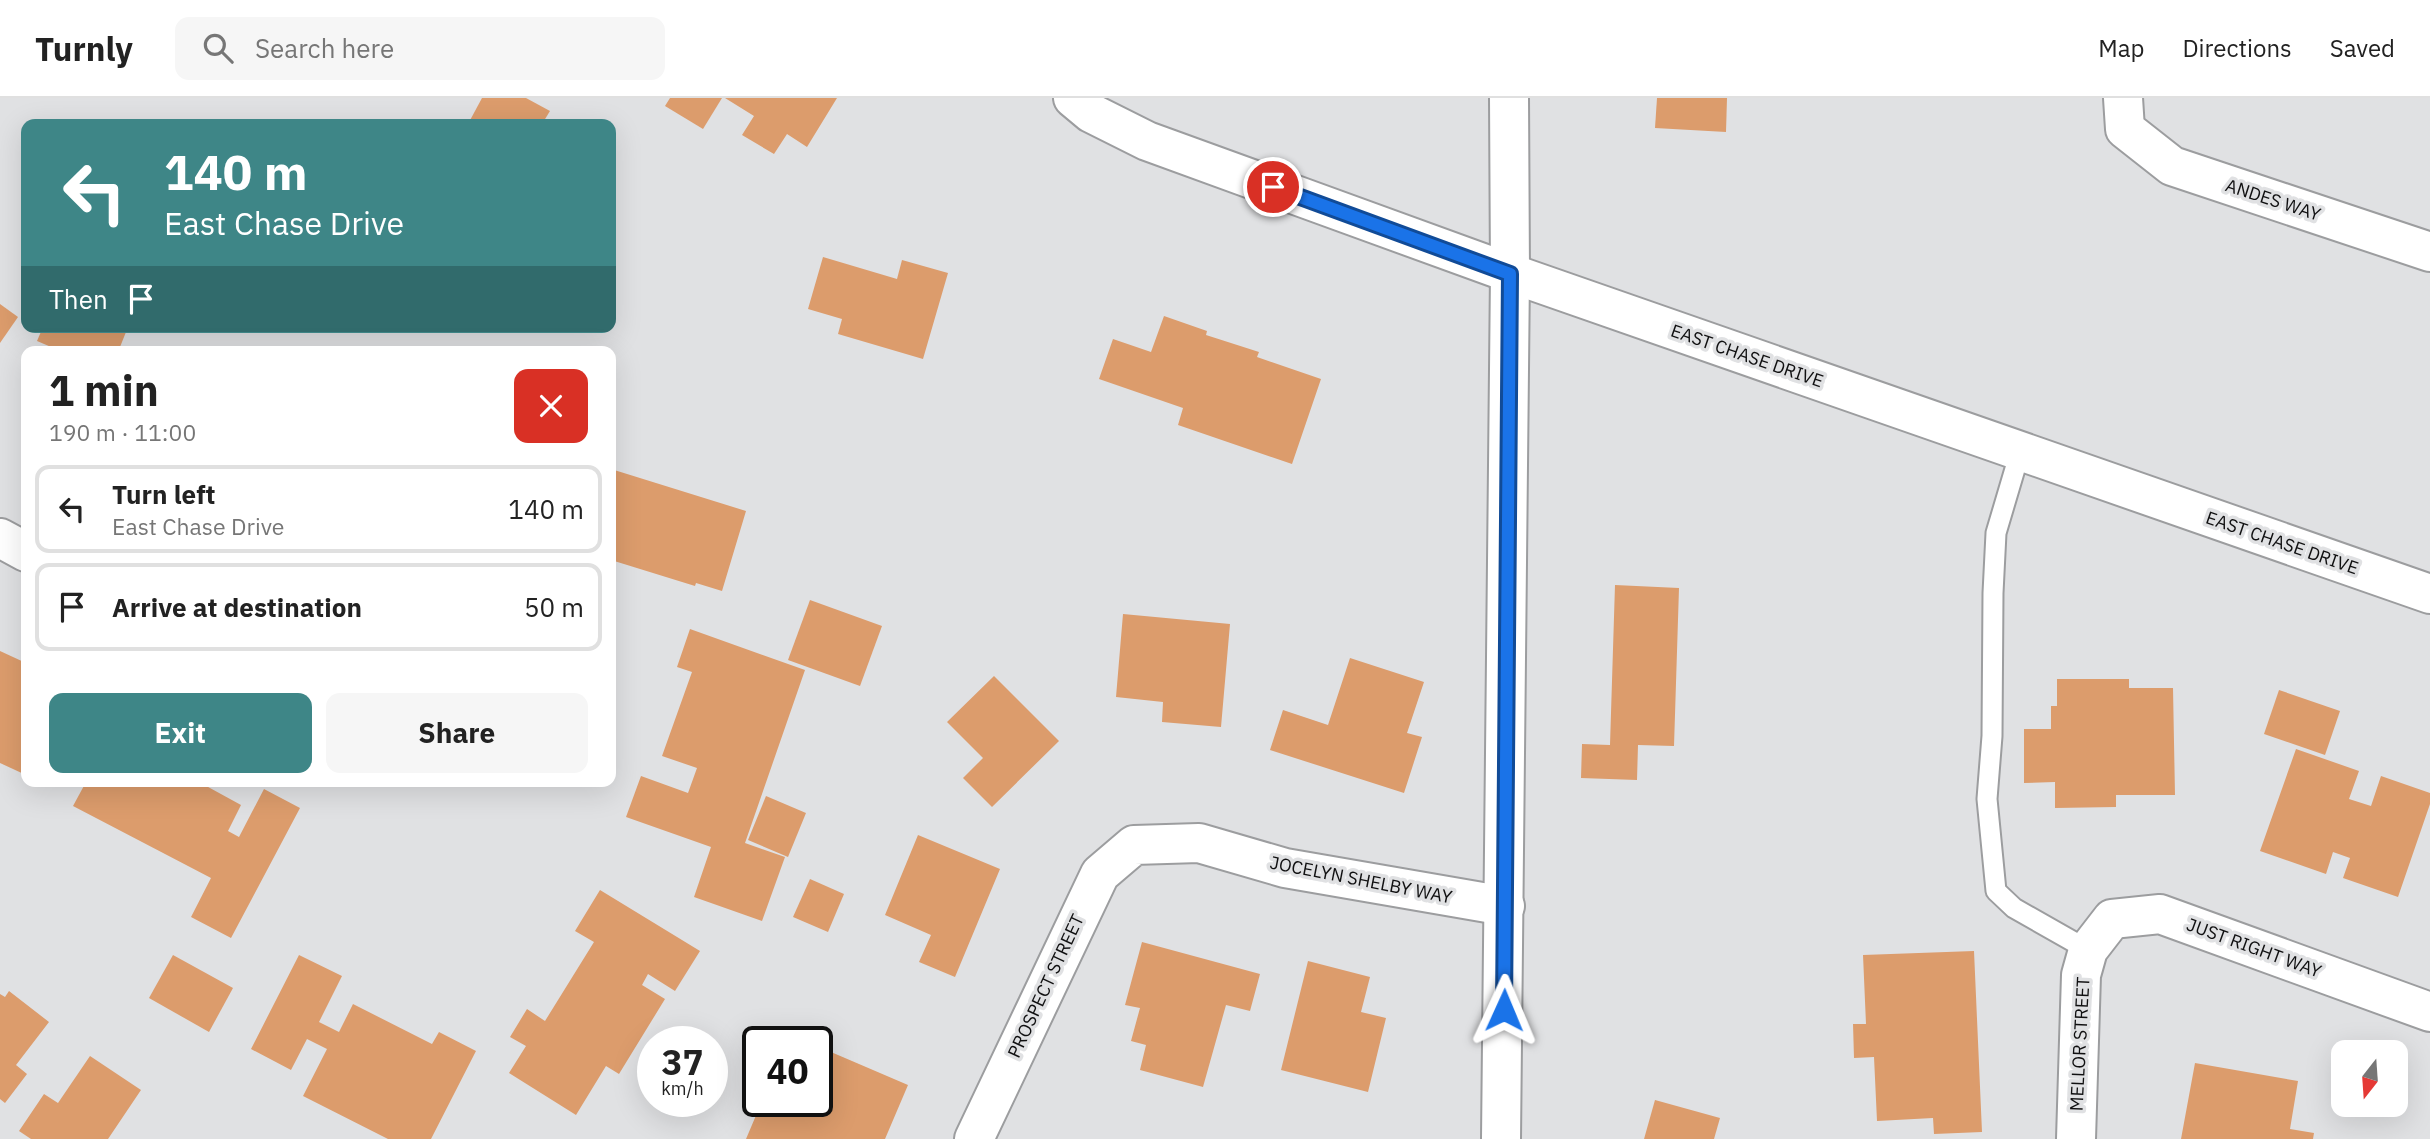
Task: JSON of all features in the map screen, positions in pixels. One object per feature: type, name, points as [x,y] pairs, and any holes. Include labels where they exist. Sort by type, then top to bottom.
[{"type":"street","name":"EAST CHASE DRIVE","points":[[1073,98],[1091,113],[1147,141],[1510,274],[2430,594]]},
{"type":"street","points":[[1501,1139],[1510,98]]},
{"type":"street","name":"ANDES WAY","points":[[2124,113],[2172,166],[2430,252]]},
{"type":"street","points":[[0,538],[21,549]]},
{"type":"street","name":"JOCELYN SHELBY WAY","points":[[1134,845],[1199,843],[1285,868],[1505,906]]},
{"type":"street","name":"PROSPECT STREET","points":[[974,1139],[1100,874],[1134,845]]},
{"type":"street","name":"JUST RIGHT WAY","points":[[2088,950],[2112,919],[2160,914],[2430,1012]]},
{"type":"street","name":"MELLOR STREET","points":[[2076,1139],[2081,975],[2088,950]]},
{"type":"lane","points":[[2020,452],[1996,533],[1992,736],[1987,799],[1996,891],[2014,908],[2088,950]]},
{"type":"building","points":[[482,98],[526,98],[550,111],[545,119],[471,119]]},
{"type":"building","points":[[670,98],[722,98],[703,129],[665,106]]},
{"type":"building","points":[[725,98],[837,98],[807,147],[787,134],[774,154],[742,135],[754,116]]},
{"type":"building","points":[[1657,98],[1727,98],[1726,132],[1655,128]]},
{"type":"building","points":[[823,257],[897,279],[902,260],[948,273],[923,359],[838,334],[842,319],[808,309]]},
{"type":"building","points":[[0,304],[18,317],[0,343]]},
{"type":"building","points":[[1164,316],[1207,331],[1206,335],[1259,352],[1257,357],[1321,379],[1292,464],[1178,425],[1183,408],[1099,379],[1113,339],[1151,352]]},
{"type":"building","points":[[40,333],[126,333],[120,346],[49,346],[37,341]]},
{"type":"building","points":[[616,471],[746,511],[722,591],[696,583],[695,586],[616,562]]},
{"type":"building","points":[[1615,585],[1679,588],[1674,746],[1638,745],[1637,780],[1581,778],[1582,744],[1610,745]]},
{"type":"building","points":[[810,600],[882,626],[860,686],[788,660]]},
{"type":"building","points":[[1123,614],[1230,624],[1221,727],[1162,722],[1163,702],[1116,697]]},
{"type":"building","points":[[690,629],[805,670],[745,843],[785,857],[762,921],[694,897],[711,847],[626,817],[641,776],[688,793],[697,768],[662,756],[692,672],[677,667]]},
{"type":"building","points":[[0,651],[21,661],[21,773],[0,763]]},
{"type":"building","points":[[1350,658],[1424,682],[1407,733],[1422,737],[1404,793],[1270,750],[1283,710],[1328,725]]},
{"type":"building","points":[[994,676],[1059,741],[992,807],[963,778],[983,758],[947,722]]},
{"type":"building","points":[[2057,679],[2129,679],[2129,688],[2173,688],[2175,795],[2116,795],[2116,807],[2055,808],[2055,782],[2024,783],[2024,729],[2051,729],[2051,706],[2057,706]]},
{"type":"building","points":[[2279,690],[2340,711],[2325,755],[2264,734]]},
{"type":"building","points":[[2296,749],[2359,771],[2349,799],[2371,806],[2381,776],[2430,793],[2430,804],[2398,897],[2343,878],[2350,858],[2333,852],[2326,874],[2260,851]]},
{"type":"building","points":[[83,787],[208,787],[241,805],[228,831],[239,837],[264,789],[300,808],[231,938],[191,917],[211,878],[73,806]]},
{"type":"building","points":[[766,796],[806,813],[788,857],[748,840]]},
{"type":"building","points":[[918,835],[1000,869],[955,977],[919,962],[931,935],[885,915]]},
{"type":"building","points":[[810,879],[844,894],[828,932],[793,917]]},
{"type":"building","points":[[600,890],[700,951],[675,991],[648,974],[642,985],[665,999],[648,1026],[637,1026],[637,1045],[619,1074],[606,1066],[576,1115],[509,1073],[526,1046],[510,1037],[527,1009],[545,1021],[594,942],[575,931]]},
{"type":"building","points":[[1142,942],[1260,974],[1250,1011],[1226,1005],[1203,1087],[1140,1070],[1146,1045],[1131,1041],[1140,1008],[1125,1005]]},
{"type":"building","points":[[1974,951],[1982,1132],[1934,1134],[1933,1118],[1877,1121],[1874,1057],[1854,1058],[1853,1024],[1866,1024],[1863,955]]},
{"type":"building","points":[[173,955],[233,988],[209,1032],[149,998]]},
{"type":"building","points":[[299,955],[342,976],[319,1022],[339,1032],[353,1004],[432,1044],[439,1032],[476,1051],[431,1139],[388,1139],[303,1096],[327,1049],[307,1039],[291,1070],[251,1049]]},
{"type":"building","points":[[1308,961],[1370,977],[1361,1012],[1386,1018],[1368,1092],[1281,1070]]},
{"type":"building","points":[[9,991],[49,1022],[16,1065],[27,1074],[5,1103],[0,1099],[0,994],[5,997]]},
{"type":"building","points":[[833,1053],[908,1085],[885,1139],[746,1139],[755,1117],[833,1117]]},
{"type":"building","points":[[90,1056],[141,1090],[108,1139],[31,1139],[19,1131],[44,1094],[58,1103]]},
{"type":"building","points":[[2195,1063],[2298,1081],[2290,1129],[2314,1133],[2313,1139],[2181,1139]]},
{"type":"building","points":[[1655,1100],[1720,1118],[1714,1139],[1644,1139]]},
{"type":"route","points":[[1273,187],[1510,274],[1504,1010]]}]
